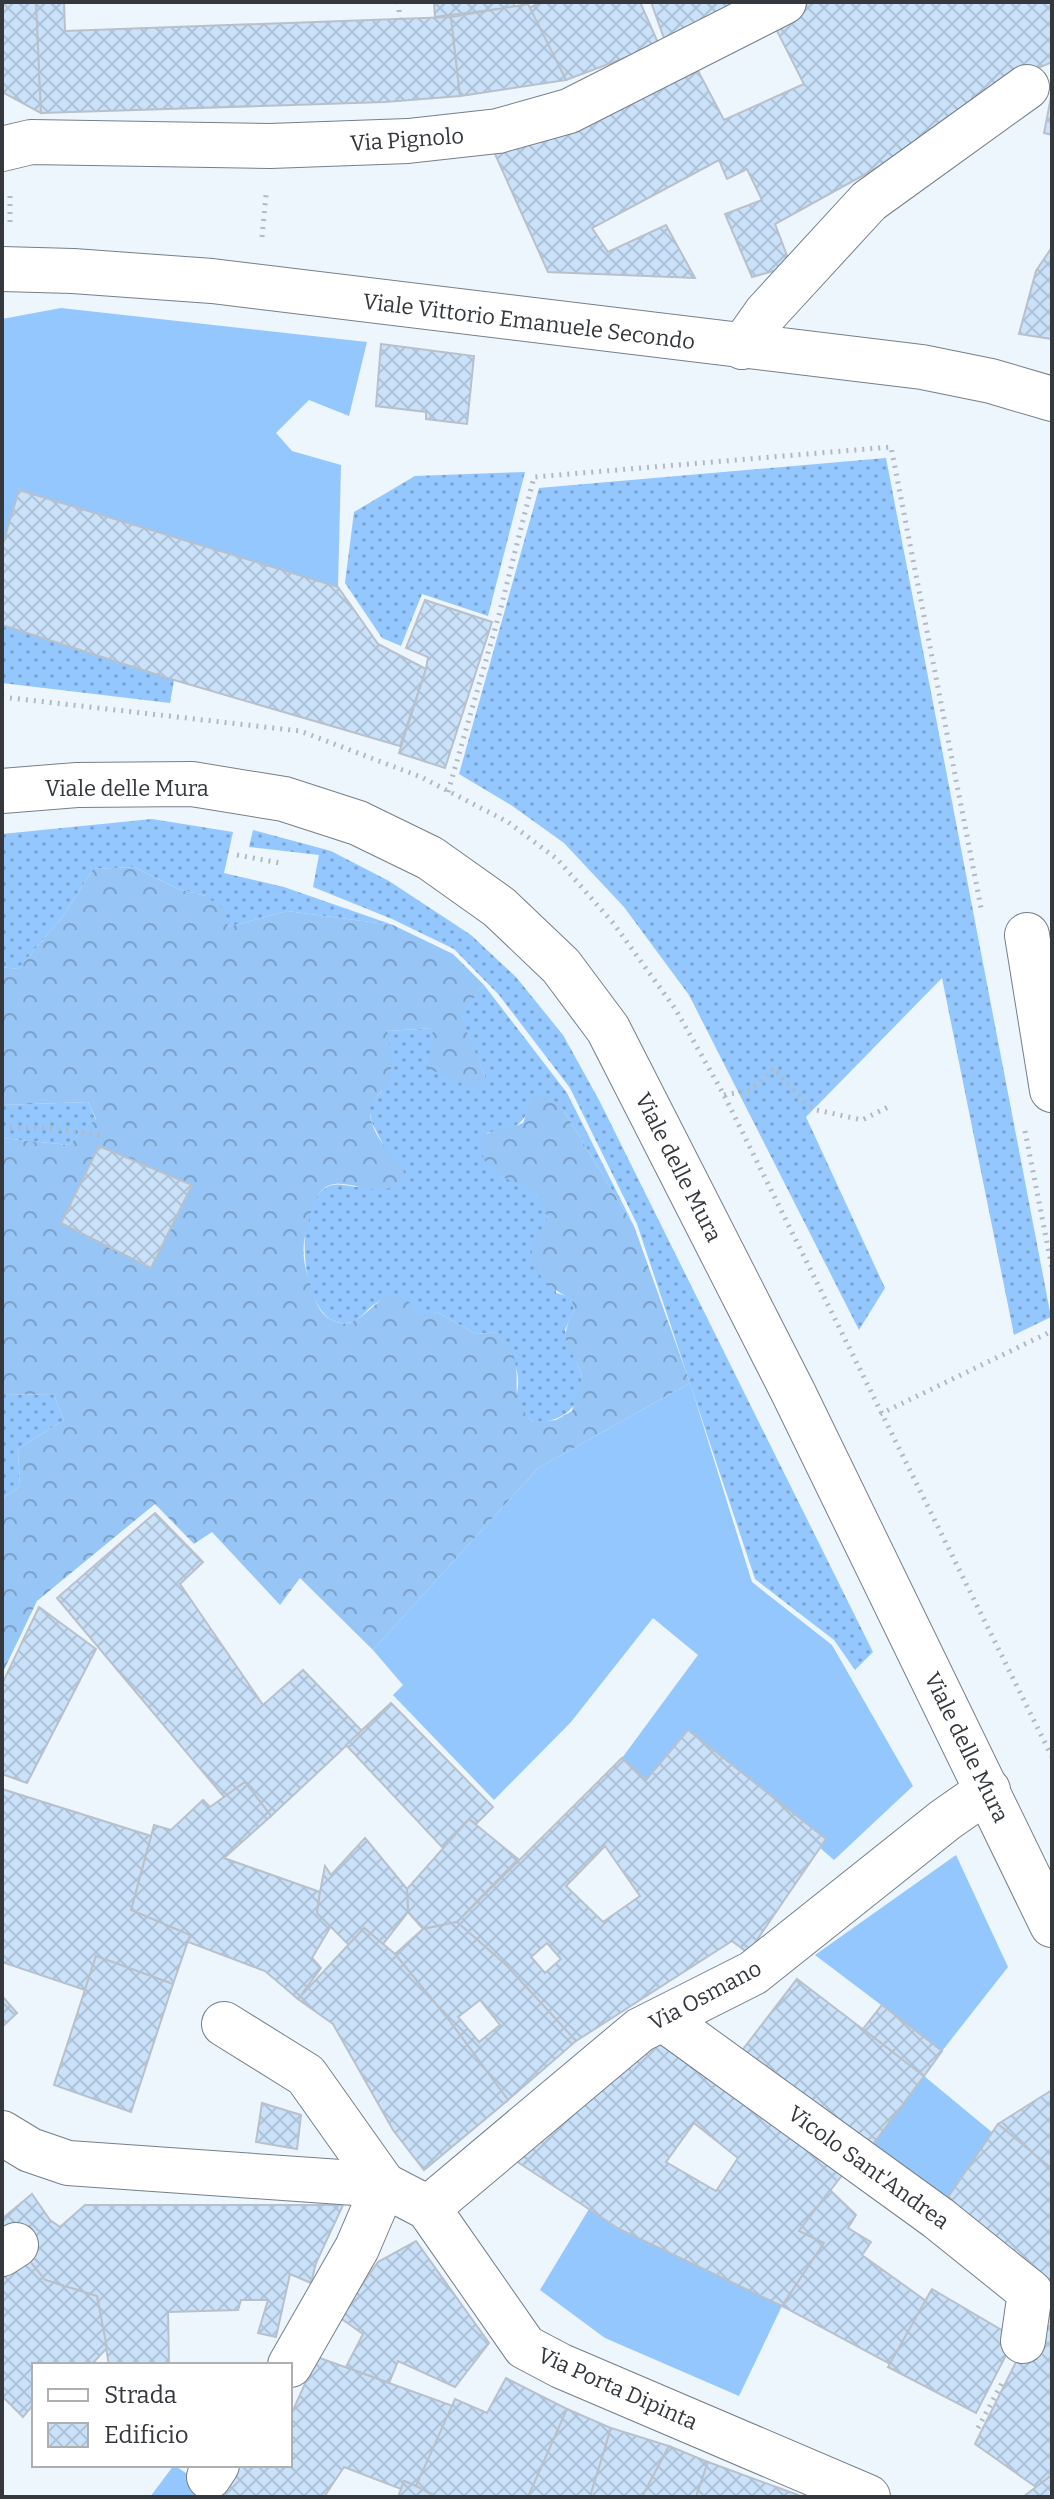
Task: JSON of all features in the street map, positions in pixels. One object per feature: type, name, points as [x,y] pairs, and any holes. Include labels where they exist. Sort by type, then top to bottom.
[{"type":"street","name":"Via Pignolo","points":[[12,136],[270,146],[408,141],[498,131],[569,111],[784,2]]},
{"type":"street","points":[[742,347],[766,313],[869,201],[1027,87]]},
{"type":"street","name":"Viale Vittorio Emanuele Secondo","points":[[2,269],[212,281],[922,367],[991,381],[1052,399]]},
{"type":"street","name":"Viale delle Mura","points":[[2,791],[77,785],[192,784],[284,799],[358,823],[430,858],[499,907],[561,966],[608,1029],[793,1392],[1052,1925]]},
{"type":"street","points":[[1006,931],[1052,1090]]},
{"type":"street","name":"Via Osmano","points":[[428,2208],[640,2030],[753,1973],[945,1820],[988,1790]]},
{"type":"street","name":"Vicolo Sant'Andrea","points":[[663,2019],[926,2209],[1030,2292],[1023,2341]]},
{"type":"street","points":[[224,2024],[306,2075],[384,2185],[357,2248],[291,2363]]},
{"type":"street","name":"Via Porta Dipinta","points":[[2,2133],[30,2150],[68,2163],[384,2185],[428,2208],[525,2347],[561,2366],[868,2497]]},
{"type":"path","points":[[398,2],[400,19]]},
{"type":"path","points":[[262,237],[270,146]]},
{"type":"path","points":[[448,792],[499,615],[534,477],[891,447],[1006,931]]},
{"type":"path","points":[[237,855],[280,863]]},
{"type":"path","points":[[724,1095],[751,1090],[774,1068],[806,1104],[817,1110],[862,1120],[892,1105]]},
{"type":"path","points":[[2,1127],[103,1135]]},
{"type":"path","points":[[1025,1128],[1052,1268]]},
{"type":"path","points":[[880,1414],[1052,1331]]},
{"type":"shaded area","points":[[61,308],[367,342],[349,416],[309,400],[276,433],[292,451],[341,465],[338,587],[19,490],[2,547],[2,319]]},
{"type":"shaded area","points":[[886,458],[1051,1317],[1014,1335],[942,978],[806,1117],[885,1288],[859,1330],[689,995],[624,907],[564,843],[511,805],[459,774],[539,488]]},
{"type":"shaded area","points":[[525,472],[488,616],[422,594],[401,646],[382,638],[345,583],[354,512],[415,476]]},
{"type":"shaded area","points":[[2,625],[174,680],[170,703],[2,683]]},
{"type":"shaded area","points":[[152,819],[233,832],[224,873],[284,887],[393,925],[287,911],[228,927],[206,896],[178,889],[134,867],[93,869],[64,915],[18,969],[2,967],[2,834]]},
{"type":"shaded area","points":[[253,830],[331,851],[389,881],[471,935],[516,977],[563,1035],[599,1100],[873,1652],[855,1670],[834,1640],[755,1579],[637,1224],[570,1088],[499,995],[454,949],[392,919],[313,887],[319,855],[249,847]]},
{"type":"shaded area","points":[[484,985],[567,1093],[634,1226],[562,1108],[529,1109],[517,1125],[487,1133],[502,1177],[528,1188],[542,1202],[552,1240],[556,1293],[571,1297],[574,1310],[565,1330],[582,1378],[581,1389],[568,1412],[543,1422],[533,1422],[517,1400],[516,1368],[498,1332],[476,1334],[437,1312],[423,1316],[404,1298],[380,1301],[360,1318],[350,1322],[329,1318],[318,1305],[306,1262],[308,1216],[316,1198],[330,1186],[357,1187],[386,1150],[372,1123],[369,1109],[371,1102],[382,1091],[387,1031],[433,1028],[474,1089],[485,1076],[459,1015]]},
{"type":"shaded area","points":[[88,1102],[96,1120],[69,1145],[2,1138],[2,1105]]},
{"type":"shaded area","points":[[690,1383],[752,1582],[832,1645],[913,1786],[834,1860],[819,1847],[825,1838],[689,1730],[646,1780],[622,1758],[698,1655],[653,1618],[571,1722],[494,1800],[393,1695],[403,1685],[373,1650],[538,1468]]},
{"type":"shaded area","points":[[2,1394],[54,1395],[64,1420],[18,1449],[20,1486],[2,1499]]},
{"type":"shaded area","points":[[956,1855],[1008,1967],[942,2051],[815,1955]]},
{"type":"shaded area","points":[[924,2076],[993,2133],[938,2212],[864,2156]]},
{"type":"shaded area","points":[[589,2209],[620,2229],[782,2306],[739,2396],[605,2338],[540,2290]]},
{"type":"shaded area","points":[[172,2467],[177,2467],[212,2491],[228,2497],[150,2497]]},
{"type":"green space","points":[[134,867],[178,889],[206,896],[225,910],[228,927],[287,911],[393,925],[453,954],[484,985],[460,1015],[485,1076],[475,1089],[429,1069],[433,1028],[387,1031],[390,1076],[373,1101],[371,1120],[377,1135],[405,1174],[397,1184],[387,1189],[331,1185],[316,1198],[306,1231],[304,1257],[316,1301],[325,1315],[341,1323],[350,1322],[391,1295],[400,1296],[423,1315],[437,1312],[476,1334],[498,1332],[513,1354],[517,1396],[533,1422],[556,1420],[572,1411],[582,1377],[566,1339],[574,1310],[571,1298],[547,1283],[533,1260],[534,1242],[548,1218],[537,1195],[502,1177],[484,1160],[480,1138],[523,1123],[532,1098],[541,1096],[552,1099],[562,1108],[634,1226],[690,1383],[538,1468],[373,1650],[300,1578],[280,1605],[212,1532],[194,1544],[155,1504],[37,1601],[2,1674],[2,1499],[20,1486],[18,1449],[64,1420],[54,1395],[2,1394],[2,1138],[69,1145],[96,1119],[88,1102],[2,1105],[2,967],[18,969],[64,915],[93,869]]},
{"type":"building","points":[[2,2],[36,2],[41,113],[2,92]]},
{"type":"building","points":[[36,2],[64,2],[65,31],[451,17],[460,96],[385,102],[41,113]]},
{"type":"building","points":[[434,2],[514,2],[514,7],[435,17]]},
{"type":"building","points":[[542,2],[640,2],[659,45],[566,80],[528,8]]},
{"type":"building","points":[[651,2],[736,2],[665,41]]},
{"type":"building","points":[[811,2],[1052,2],[1052,62],[973,96],[965,119],[775,224],[791,266],[752,277],[725,214],[762,200],[747,169],[727,179],[719,160],[592,228],[608,252],[666,225],[695,278],[548,272],[495,154],[696,67],[724,120],[804,84],[772,21]]},
{"type":"building","points":[[528,4],[566,80],[460,96],[451,17]]},
{"type":"building","points":[[1052,92],[1052,135],[1044,133]]},
{"type":"building","points":[[1052,247],[1052,339],[1019,334],[1036,271]]},
{"type":"building","points":[[381,344],[474,356],[467,424],[426,419],[426,412],[376,406]]},
{"type":"building","points":[[19,490],[338,587],[378,644],[426,669],[400,746],[174,680],[2,625],[2,547]]},
{"type":"building","points":[[425,600],[492,622],[445,768],[399,753],[426,669],[428,657],[406,648]]},
{"type":"building","points":[[99,1146],[192,1185],[151,1268],[61,1223]]},
{"type":"building","points":[[155,1513],[203,1562],[180,1584],[263,1705],[303,1670],[362,1731],[271,1816],[245,1782],[224,1797],[57,1598]]},
{"type":"building","points":[[39,1607],[96,1649],[27,1783],[2,1774],[2,1684]]},
{"type":"building","points":[[391,1703],[493,1807],[476,1824],[469,1819],[443,1848],[346,1745]]},
{"type":"building","points":[[688,1730],[826,1839],[748,1953],[732,1941],[576,2041],[506,1965],[457,1922],[622,1758],[646,1780]],"holes":[[[605,1846],[640,1896],[603,1922],[566,1886]],[[547,1943],[561,1959],[545,1973],[531,1957]]]},
{"type":"building","points":[[245,1782],[271,1816],[224,1858],[320,1892],[317,1913],[331,1926],[312,1958],[321,1968],[298,1999],[265,1971],[188,1942],[190,1935],[131,1910],[154,1825],[171,1830],[203,1800],[210,1807]]},
{"type":"building","points":[[2,1789],[151,1836],[131,1910],[190,1935],[173,1984],[96,1956],[85,1990],[2,1962]]},
{"type":"building","points":[[469,1819],[518,1859],[457,1922],[423,1929],[408,1912],[407,1889]]},
{"type":"building","points":[[365,1838],[407,1889],[408,1912],[383,1944],[364,1928],[349,1945],[317,1913],[320,1892],[325,1866],[331,1875]]},
{"type":"building","points":[[457,1922],[506,1965],[576,2041],[508,2100],[395,1954],[423,1929]],"holes":[[[480,2000],[500,2025],[479,2042],[458,2017]]]},
{"type":"building","points":[[364,1928],[395,1954],[508,2100],[424,2170],[393,2130],[333,2024],[298,1999]]},
{"type":"building","points":[[96,1956],[173,1984],[131,2112],[54,2085]]},
{"type":"building","points":[[797,1979],[924,2076],[864,2156],[737,2057]]},
{"type":"building","points":[[2,1996],[17,2013],[2,2027]]},
{"type":"building","points":[[882,2005],[942,2051],[924,2076],[863,2029]]},
{"type":"building","points":[[666,2027],[850,2165],[799,2231],[824,2243],[782,2306],[619,2229],[513,2159]],"holes":[[[694,2123],[738,2158],[716,2191],[666,2162]]]},
{"type":"building","points":[[1052,2090],[1052,2169],[998,2124]]},
{"type":"building","points":[[262,2103],[301,2115],[297,2149],[256,2142]]},
{"type":"building","points":[[998,2124],[1052,2169],[1052,2300],[938,2212]]},
{"type":"building","points":[[830,2190],[856,2215],[848,2228],[871,2242],[862,2255],[926,2301],[890,2364],[782,2306],[824,2243],[799,2231]]},
{"type":"building","points":[[32,2194],[50,2220],[60,2227],[85,2205],[343,2205],[316,2263],[311,2283],[290,2274],[276,2337],[258,2333],[268,2300],[241,2300],[238,2310],[168,2312],[169,2363],[109,2363],[97,2296],[45,2280],[2,2227],[2,2219]]},
{"type":"building","points":[[416,2241],[489,2343],[455,2387],[398,2361],[389,2383],[346,2367],[363,2334],[339,2317],[378,2262]]},
{"type":"building","points":[[24,2254],[45,2280],[97,2296],[107,2348],[93,2363],[32,2363],[32,2406],[23,2417],[2,2396],[2,2277]]},
{"type":"building","points":[[932,2289],[1015,2338],[976,2413],[888,2367]]},
{"type":"building","points":[[1052,2313],[1052,2475],[1036,2487],[975,2444],[1037,2320],[1044,2321]]},
{"type":"building","points":[[317,2357],[453,2406],[416,2486],[404,2481],[401,2489],[344,2467],[324,2497],[228,2497],[212,2491],[228,2467],[292,2467],[292,2413]]},
{"type":"building","points":[[506,2378],[567,2409],[528,2497],[437,2497],[416,2486],[455,2399],[487,2413]]},
{"type":"building","points":[[567,2409],[611,2428],[590,2497],[528,2497]]},
{"type":"building","points":[[611,2428],[669,2446],[642,2497],[590,2497]]},
{"type":"building","points":[[669,2446],[708,2462],[696,2497],[642,2497]]},
{"type":"building","points":[[708,2462],[798,2495],[696,2497]]},
{"type":"building","points":[[1052,2475],[1052,2497],[1023,2497],[1036,2487]]},
{"type":"building","points":[[404,2481],[416,2486],[437,2497],[398,2497]]}]
